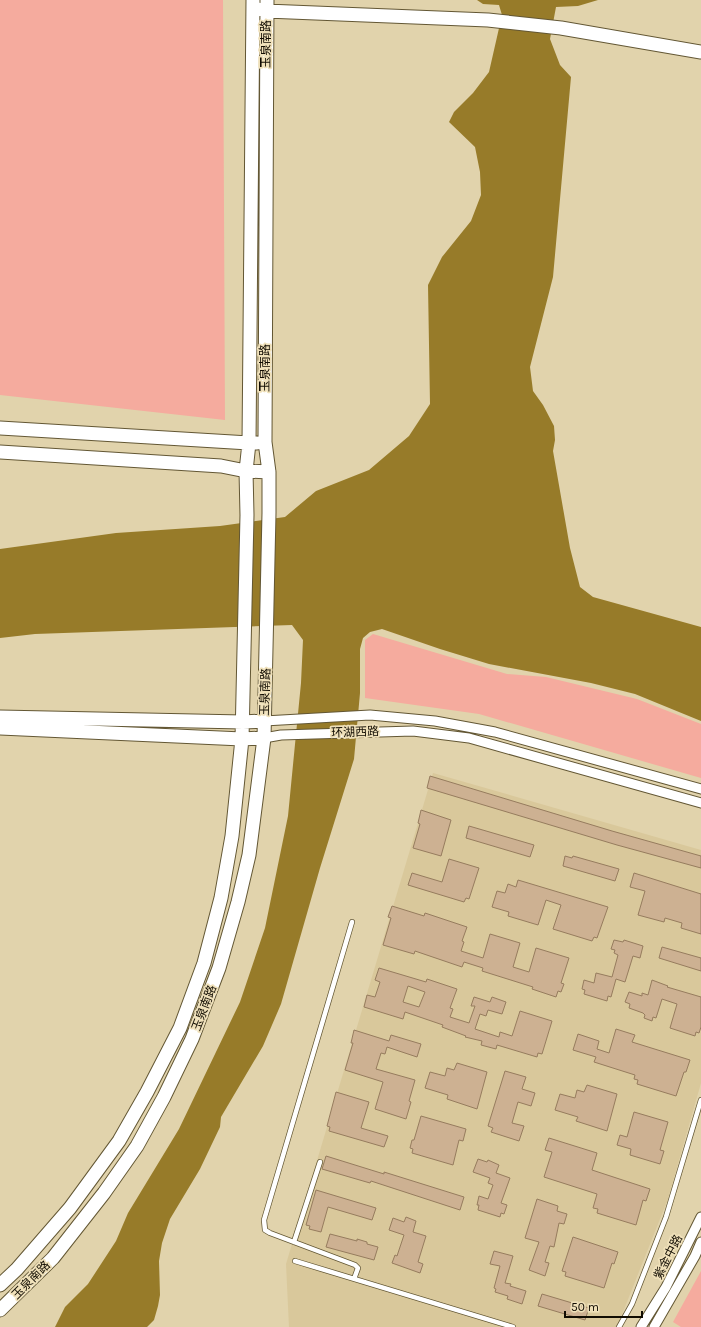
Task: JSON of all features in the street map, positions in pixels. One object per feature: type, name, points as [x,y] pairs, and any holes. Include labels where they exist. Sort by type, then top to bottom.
[{"type":"street","points":[[253,4],[488,20],[561,28],[701,52]]},
{"type":"street","name":"玉泉南路","points":[[0,1285],[17,1269],[70,1208],[111,1152],[147,1092],[180,1028],[204,963],[221,898],[232,836],[243,722],[247,515],[246,471],[250,443],[253,4]]},
{"type":"street","name":"玉泉南路","points":[[0,1310],[53,1258],[104,1193],[140,1140],[164,1097],[192,1039],[219,968],[238,902],[249,855],[264,738],[269,513],[269,472],[265,442],[267,5]]},
{"type":"street","points":[[0,428],[250,443],[265,442]]},
{"type":"street","points":[[0,452],[221,466],[246,471],[269,472]]},
{"type":"street","name":"环湖西路","points":[[0,718],[243,722],[370,715],[435,720],[495,732],[701,789]]},
{"type":"street","name":"环湖西路","points":[[0,728],[242,739],[264,738],[281,735],[413,731],[469,738],[701,803]]},
{"type":"street","name":"紫金中路","points":[[641,1327],[666,1287],[701,1217]]},
{"type":"street","name":"紫金中路","points":[[654,1327],[695,1256],[701,1242]]},
{"type":"lane","points":[[352,922],[264,1220],[265,1230],[270,1233],[355,1265],[358,1268],[354,1279]]},
{"type":"lane","points":[[619,1327],[632,1304],[666,1218],[701,1100]]},
{"type":"lane","points":[[294,1242],[320,1162]]},
{"type":"lane","points":[[295,1261],[513,1327]]},
{"type":"shaded area","points":[[0,0],[223,0],[225,420],[0,395]]},
{"type":"shaded area","points":[[477,0],[598,0],[578,6],[556,7],[550,39],[560,65],[571,77],[553,277],[530,367],[533,391],[543,405],[554,426],[555,440],[553,451],[570,548],[580,587],[593,597],[701,627],[701,721],[635,694],[591,683],[489,664],[382,629],[370,632],[363,638],[360,649],[360,693],[354,759],[320,868],[281,1004],[263,1046],[221,1117],[220,1127],[200,1169],[170,1219],[162,1243],[159,1261],[160,1295],[154,1320],[147,1327],[55,1327],[65,1307],[88,1284],[116,1241],[128,1213],[179,1129],[240,1002],[265,928],[288,816],[301,683],[303,640],[292,625],[35,634],[0,638],[0,549],[116,533],[220,526],[285,517],[316,491],[369,470],[409,436],[430,404],[428,285],[442,257],[471,221],[481,195],[480,172],[475,147],[449,122],[454,112],[473,93],[489,72],[502,15],[499,5],[483,4]]},
{"type":"shaded area","points":[[373,634],[507,674],[546,677],[637,699],[701,724],[701,778],[479,714],[365,698],[365,640]]},
{"type":"shaded area","points":[[433,773],[701,850],[701,1083],[668,1199],[617,1327],[289,1327],[286,1264]]},
{"type":"shaded area","points":[[701,1271],[701,1327],[681,1327],[673,1322]]},
{"type":"building","points":[[430,776],[612,831],[701,856],[701,868],[617,845],[427,788]]},
{"type":"building","points":[[421,810],[451,820],[441,856],[413,848],[420,824],[418,823]]},
{"type":"building","points":[[469,826],[534,845],[530,857],[466,838]]},
{"type":"building","points":[[565,856],[572,858],[573,856],[619,869],[615,881],[563,866]]},
{"type":"building","points":[[449,859],[479,868],[469,899],[466,898],[464,902],[408,885],[412,873],[442,882]]},
{"type":"building","points":[[634,873],[701,894],[701,934],[681,928],[682,923],[665,918],[664,922],[638,915],[645,891],[630,887]]},
{"type":"building","points":[[518,880],[608,907],[597,938],[594,937],[592,941],[553,929],[561,905],[546,900],[538,925],[508,916],[509,912],[492,907],[497,891],[505,893],[508,884],[516,887]]},
{"type":"building","points":[[392,906],[424,916],[425,913],[467,927],[462,941],[464,942],[461,951],[483,958],[490,934],[520,943],[513,967],[529,972],[536,948],[569,958],[561,983],[564,984],[561,992],[558,991],[556,997],[532,989],[533,987],[482,971],[483,968],[464,962],[462,967],[415,951],[414,954],[383,945],[391,918],[388,917]]},
{"type":"building","points":[[614,940],[623,942],[624,940],[643,946],[640,958],[633,956],[625,982],[616,979],[611,997],[608,996],[607,1001],[584,994],[585,990],[582,989],[584,980],[594,983],[596,973],[612,977],[618,955],[614,953],[615,950],[611,949]]},
{"type":"building","points":[[662,947],[701,958],[701,971],[659,958]]},
{"type":"building","points":[[379,968],[426,982],[427,979],[457,989],[450,1008],[453,1009],[450,1017],[469,1023],[475,1006],[471,1006],[474,997],[490,1002],[492,997],[506,1002],[502,1014],[488,1010],[486,1016],[480,1014],[475,1029],[499,1037],[500,1032],[512,1036],[520,1011],[552,1021],[542,1054],[538,1053],[537,1057],[497,1045],[496,1049],[481,1045],[482,1041],[465,1037],[466,1036],[442,1027],[443,1025],[405,1012],[403,1019],[364,1007],[367,995],[375,997],[380,982],[375,980]],"holes":[[[408,986],[425,992],[419,1007],[403,1002]]]},
{"type":"building","points":[[652,980],[668,986],[667,987],[701,997],[701,1027],[699,1033],[696,1032],[695,1036],[670,1028],[677,1004],[662,999],[656,1018],[653,1017],[652,1021],[644,1018],[645,1015],[643,1013],[629,1008],[630,1004],[625,1002],[629,992],[642,996],[642,993],[648,995]]},
{"type":"building","points":[[616,1029],[635,1035],[632,1042],[690,1060],[686,1072],[684,1072],[676,1096],[637,1084],[638,1080],[634,1079],[635,1075],[594,1062],[596,1057],[573,1050],[578,1034],[599,1041],[597,1049],[609,1053]]},
{"type":"building","points":[[354,1030],[389,1041],[391,1035],[421,1044],[417,1057],[387,1047],[385,1054],[381,1053],[376,1069],[415,1080],[406,1119],[375,1109],[383,1082],[345,1070],[353,1043],[351,1043]]},
{"type":"building","points":[[457,1063],[487,1072],[477,1109],[447,1099],[448,1095],[425,1088],[430,1072],[445,1076],[447,1068],[454,1070]]},
{"type":"building","points":[[505,1071],[526,1077],[522,1089],[535,1093],[531,1106],[518,1102],[512,1123],[524,1126],[519,1141],[491,1132],[493,1128],[488,1126]]},
{"type":"building","points":[[587,1085],[617,1094],[607,1131],[576,1121],[578,1117],[555,1110],[560,1094],[575,1098],[577,1090],[584,1092]]},
{"type":"building","points":[[336,1092],[369,1102],[361,1128],[388,1136],[384,1147],[329,1131],[330,1127],[327,1126]]},
{"type":"building","points":[[634,1112],[668,1122],[660,1150],[664,1151],[660,1164],[630,1155],[631,1149],[617,1145],[620,1135],[627,1137]]},
{"type":"building","points":[[421,1116],[466,1129],[463,1141],[459,1140],[453,1165],[412,1153],[413,1149],[410,1148]]},
{"type":"building","points":[[549,1138],[597,1153],[592,1170],[650,1189],[646,1201],[643,1200],[636,1225],[597,1213],[598,1209],[593,1208],[597,1194],[544,1177],[552,1152],[545,1150]]},
{"type":"building","points":[[326,1156],[464,1197],[460,1210],[371,1181],[370,1183],[322,1169]]},
{"type":"building","points":[[478,1159],[487,1162],[488,1160],[499,1165],[496,1173],[510,1178],[501,1203],[507,1205],[504,1214],[501,1213],[500,1217],[478,1210],[479,1205],[477,1205],[479,1196],[488,1199],[493,1185],[488,1183],[490,1178],[473,1172]]},
{"type":"building","points":[[316,1190],[376,1208],[372,1220],[328,1207],[321,1232],[309,1229],[310,1226],[306,1225]]},
{"type":"building","points":[[537,1199],[558,1206],[557,1211],[567,1214],[564,1224],[559,1223],[554,1247],[550,1246],[545,1262],[549,1263],[545,1276],[529,1270],[539,1242],[525,1238]]},
{"type":"building","points":[[406,1217],[416,1221],[413,1232],[426,1236],[418,1262],[423,1264],[420,1273],[392,1263],[395,1255],[397,1256],[404,1235],[389,1230],[393,1218],[404,1222]]},
{"type":"building","points":[[330,1234],[357,1241],[357,1239],[378,1247],[374,1260],[326,1247]]},
{"type":"building","points":[[573,1237],[618,1252],[614,1264],[612,1263],[604,1288],[565,1276],[566,1272],[562,1271]]},
{"type":"building","points":[[494,1251],[513,1256],[505,1283],[511,1284],[510,1286],[526,1291],[522,1304],[507,1299],[508,1296],[495,1292],[496,1289],[494,1288],[500,1266],[490,1264]]},
{"type":"building","points":[[542,1294],[589,1308],[585,1320],[538,1306]]}]
